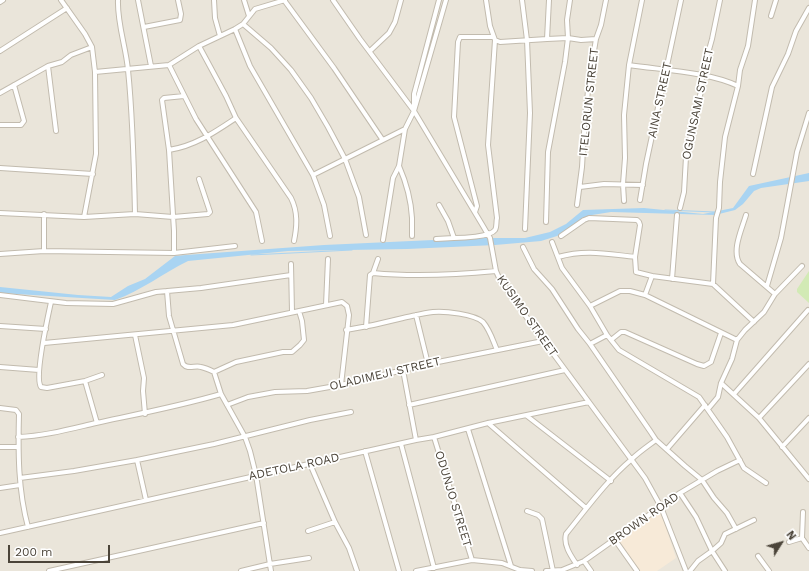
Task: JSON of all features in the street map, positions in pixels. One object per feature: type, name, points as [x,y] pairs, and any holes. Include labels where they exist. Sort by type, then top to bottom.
[{"type":"street","points":[[61,0],[81,26],[92,47],[95,72],[96,154],[84,217]]},
{"type":"street","points":[[118,0],[123,44],[128,69],[134,162],[135,214]]},
{"type":"street","points":[[138,0],[151,66]]},
{"type":"street","points":[[144,27],[180,20],[181,14],[178,0]]},
{"type":"street","points":[[214,0],[214,18],[220,36]]},
{"type":"street","points":[[244,0],[249,16]]},
{"type":"street","points":[[95,72],[170,65],[199,46],[243,24],[255,10],[284,0],[334,68],[382,139]]},
{"type":"street","points":[[370,51],[389,33],[401,0]]},
{"type":"street","points":[[414,111],[414,94],[439,0]]},
{"type":"street","points":[[383,240],[393,178],[399,166],[405,129],[414,111],[446,0]]},
{"type":"street","points":[[436,239],[489,236],[495,229],[497,218],[488,145],[494,39],[490,26],[486,0]]},
{"type":"street","points":[[522,0],[527,40],[530,113],[525,229]]},
{"type":"street","points":[[547,39],[549,0]]},
{"type":"street","points":[[546,222],[548,152],[565,62],[570,0]]},
{"type":"street","name":"ITELORUN STREET","points":[[577,205],[580,187],[587,95],[596,40],[601,25],[606,0]]},
{"type":"street","points":[[624,200],[624,115],[629,65],[642,0]]},
{"type":"street","name":"AINA STREET","points":[[640,200],[646,164],[681,0]]},
{"type":"street","name":"OGUNSAMI STREET","points":[[680,208],[684,192],[686,157],[701,91],[702,75],[712,39],[720,0]]},
{"type":"street","points":[[713,284],[716,218],[719,208],[723,147],[738,86],[740,70],[748,46],[755,0]]},
{"type":"street","points":[[771,16],[776,0]]},
{"type":"street","name":"KUSIMO STREET","points":[[336,1],[414,111],[475,212],[489,236],[496,271],[507,290],[645,478],[661,507],[686,571]]},
{"type":"street","points":[[0,51],[67,8]]},
{"type":"street","points":[[753,174],[772,87],[788,54],[796,32],[809,8]]},
{"type":"street","points":[[243,24],[271,48],[291,70],[311,98],[345,159],[359,197],[366,235]]},
{"type":"street","points":[[235,29],[250,66],[313,174],[324,205],[330,236]]},
{"type":"street","points":[[475,212],[477,206],[454,117],[458,42],[460,37],[494,39],[500,42],[568,38],[596,40]]},
{"type":"street","points":[[199,46],[236,118],[294,204],[297,218],[294,241]]},
{"type":"street","points":[[0,93],[48,66],[62,62],[71,56],[92,47]]},
{"type":"street","points":[[170,65],[196,119],[256,212],[262,241]]},
{"type":"street","points":[[629,65],[702,75],[728,81],[738,86]]},
{"type":"street","points":[[48,66],[56,131]]},
{"type":"street","points":[[0,125],[21,125],[24,121],[14,85]]},
{"type":"street","points":[[174,253],[169,150],[162,100],[164,98],[184,96]]},
{"type":"street","points":[[767,286],[781,238],[789,187],[793,177],[797,152],[809,113]]},
{"type":"street","points":[[169,150],[185,147],[207,136],[236,118]]},
{"type":"street","points":[[313,174],[405,129]]},
{"type":"street","points":[[399,166],[405,180],[410,201],[412,236]]},
{"type":"street","points":[[0,168],[93,174]]},
{"type":"street","points":[[0,213],[84,217],[135,214],[173,217],[209,213],[199,179]]},
{"type":"street","points":[[580,187],[623,184],[643,185]]},
{"type":"street","points":[[439,205],[448,221],[454,238]]},
{"type":"street","points":[[44,214],[44,251]]},
{"type":"street","points":[[672,279],[677,215]]},
{"type":"street","points":[[746,215],[737,247],[737,258],[740,264],[775,294]]},
{"type":"street","points":[[561,236],[589,218],[637,220],[640,224],[635,257],[636,272],[652,276],[713,284],[754,322]]},
{"type":"street","points":[[552,242],[562,268],[590,306],[607,335],[619,350],[696,395],[708,409],[727,437],[744,468],[766,483]]},
{"type":"street","points":[[0,254],[44,251],[174,253],[235,246]]},
{"type":"street","points":[[522,247],[534,270],[552,289],[578,329],[656,440],[702,480],[714,498],[727,513],[736,530]]},
{"type":"street","points":[[558,257],[589,252],[635,257]]},
{"type":"street","points":[[326,305],[328,259]]},
{"type":"street","points":[[366,327],[370,275],[373,273],[378,259]]},
{"type":"street","points":[[291,264],[292,312]]},
{"type":"street","points":[[708,409],[718,397],[721,383],[732,360],[737,340],[764,312],[775,294],[802,266]]},
{"type":"street","points":[[373,273],[402,276],[467,274],[496,271]]},
{"type":"street","points":[[0,295],[51,302],[113,304],[152,292],[201,288],[291,275]]},
{"type":"street","points":[[645,296],[652,276]]},
{"type":"street","points":[[167,291],[169,316],[182,364],[185,367],[200,366],[214,372],[236,362],[284,352],[292,352],[304,340],[302,321],[299,311]]},
{"type":"street","points":[[590,306],[620,291],[630,291],[645,296],[737,340]]},
{"type":"street","points":[[51,302],[39,370],[39,384],[43,388],[47,388],[85,381],[102,375]]},
{"type":"street","points":[[44,343],[233,325],[342,302],[344,303],[348,312],[341,385]]},
{"type":"street","points":[[734,394],[808,310]]},
{"type":"street","points":[[346,330],[433,312],[463,314],[478,319],[486,327],[497,350]]},
{"type":"street","points":[[416,315],[428,364]]},
{"type":"street","points":[[0,326],[46,329]]},
{"type":"street","points":[[611,340],[621,332],[625,332],[704,366],[711,362],[721,333]]},
{"type":"street","points":[[134,335],[144,378],[143,391],[145,414]]},
{"type":"street","points":[[590,344],[607,335]]},
{"type":"street","name":"OLADIMEJI STREET","points":[[227,405],[248,397],[275,392],[307,391],[341,385],[428,364],[543,341]]},
{"type":"street","points":[[759,418],[809,364]]},
{"type":"street","points":[[0,367],[39,370]]},
{"type":"street","points":[[403,370],[416,440]]},
{"type":"street","points":[[409,405],[565,370]]},
{"type":"street","points":[[214,372],[221,394],[245,437],[256,475],[271,571]]},
{"type":"street","points":[[85,381],[97,423]]},
{"type":"street","points":[[721,383],[759,418],[809,479]]},
{"type":"street","points":[[18,437],[53,433],[145,414],[221,394]]},
{"type":"street","name":"ADETOLA ROAD","points":[[0,533],[256,475],[434,437],[488,423],[589,402]]},
{"type":"street","points":[[667,449],[705,405]]},
{"type":"street","points":[[0,408],[16,410],[18,412],[20,485],[24,514],[28,527]]},
{"type":"street","points":[[20,478],[137,460],[351,412]]},
{"type":"street","points":[[527,416],[610,481]]},
{"type":"street","points":[[782,447],[808,421]]},
{"type":"street","points":[[488,423],[586,508]]},
{"type":"street","points":[[468,429],[511,566]]},
{"type":"street","name":"ODUNJO STREET","points":[[434,437],[472,560]]},
{"type":"street","points":[[577,565],[566,546],[565,537],[586,508],[610,481],[631,459],[656,440]]},
{"type":"street","points":[[401,444],[434,568]]},
{"type":"street","points":[[0,447],[18,446]]},
{"type":"street","points":[[365,451],[399,571]]},
{"type":"street","points":[[137,460],[146,500]]},
{"type":"street","name":"BROWN ROAD","points":[[546,571],[562,570],[584,562],[680,493],[740,460]]},
{"type":"street","points":[[310,464],[349,548],[357,571]]},
{"type":"street","points":[[0,488],[20,485]]},
{"type":"street","points":[[680,493],[696,517],[712,551],[725,571]]},
{"type":"street","points":[[527,511],[538,515],[542,519],[552,571]]},
{"type":"street","points":[[803,512],[802,538],[809,548]]},
{"type":"street","points":[[690,571],[705,555],[721,543],[725,534],[754,520]]},
{"type":"street","points":[[308,531],[336,522]]},
{"type":"street","points":[[49,571],[264,523]]},
{"type":"street","points":[[788,542],[802,538]]},
{"type":"street","points":[[615,540],[637,571]]},
{"type":"street","points":[[758,556],[769,571]]},
{"type":"street","points":[[241,571],[270,564],[309,558]]},
{"type":"street","points":[[416,571],[472,560],[488,560],[502,563],[520,570],[532,571]]},
{"type":"street","points":[[584,562],[591,571]]},
{"type":"shaded area","points":[[0,0],[809,0],[809,571],[0,571]]},
{"type":"shaded area","points":[[660,509],[676,558],[657,571],[638,571],[618,541]]},
{"type":"green space","points":[[809,271],[809,303],[797,292],[797,289]]},
{"type":"water","points":[[809,173],[809,181],[761,188],[754,191],[743,204],[735,210],[715,215],[611,212],[592,215],[557,236],[541,241],[495,245],[407,249],[288,251],[188,261],[134,292],[115,300],[0,293],[0,287],[111,297],[128,286],[145,279],[175,256],[324,245],[477,238],[525,238],[550,232],[566,224],[583,210],[644,208],[703,214],[733,208],[749,186]]},
{"type":"waterway","points":[[665,210],[715,212]]},
{"type":"waterway","points":[[251,255],[352,250]]}]
